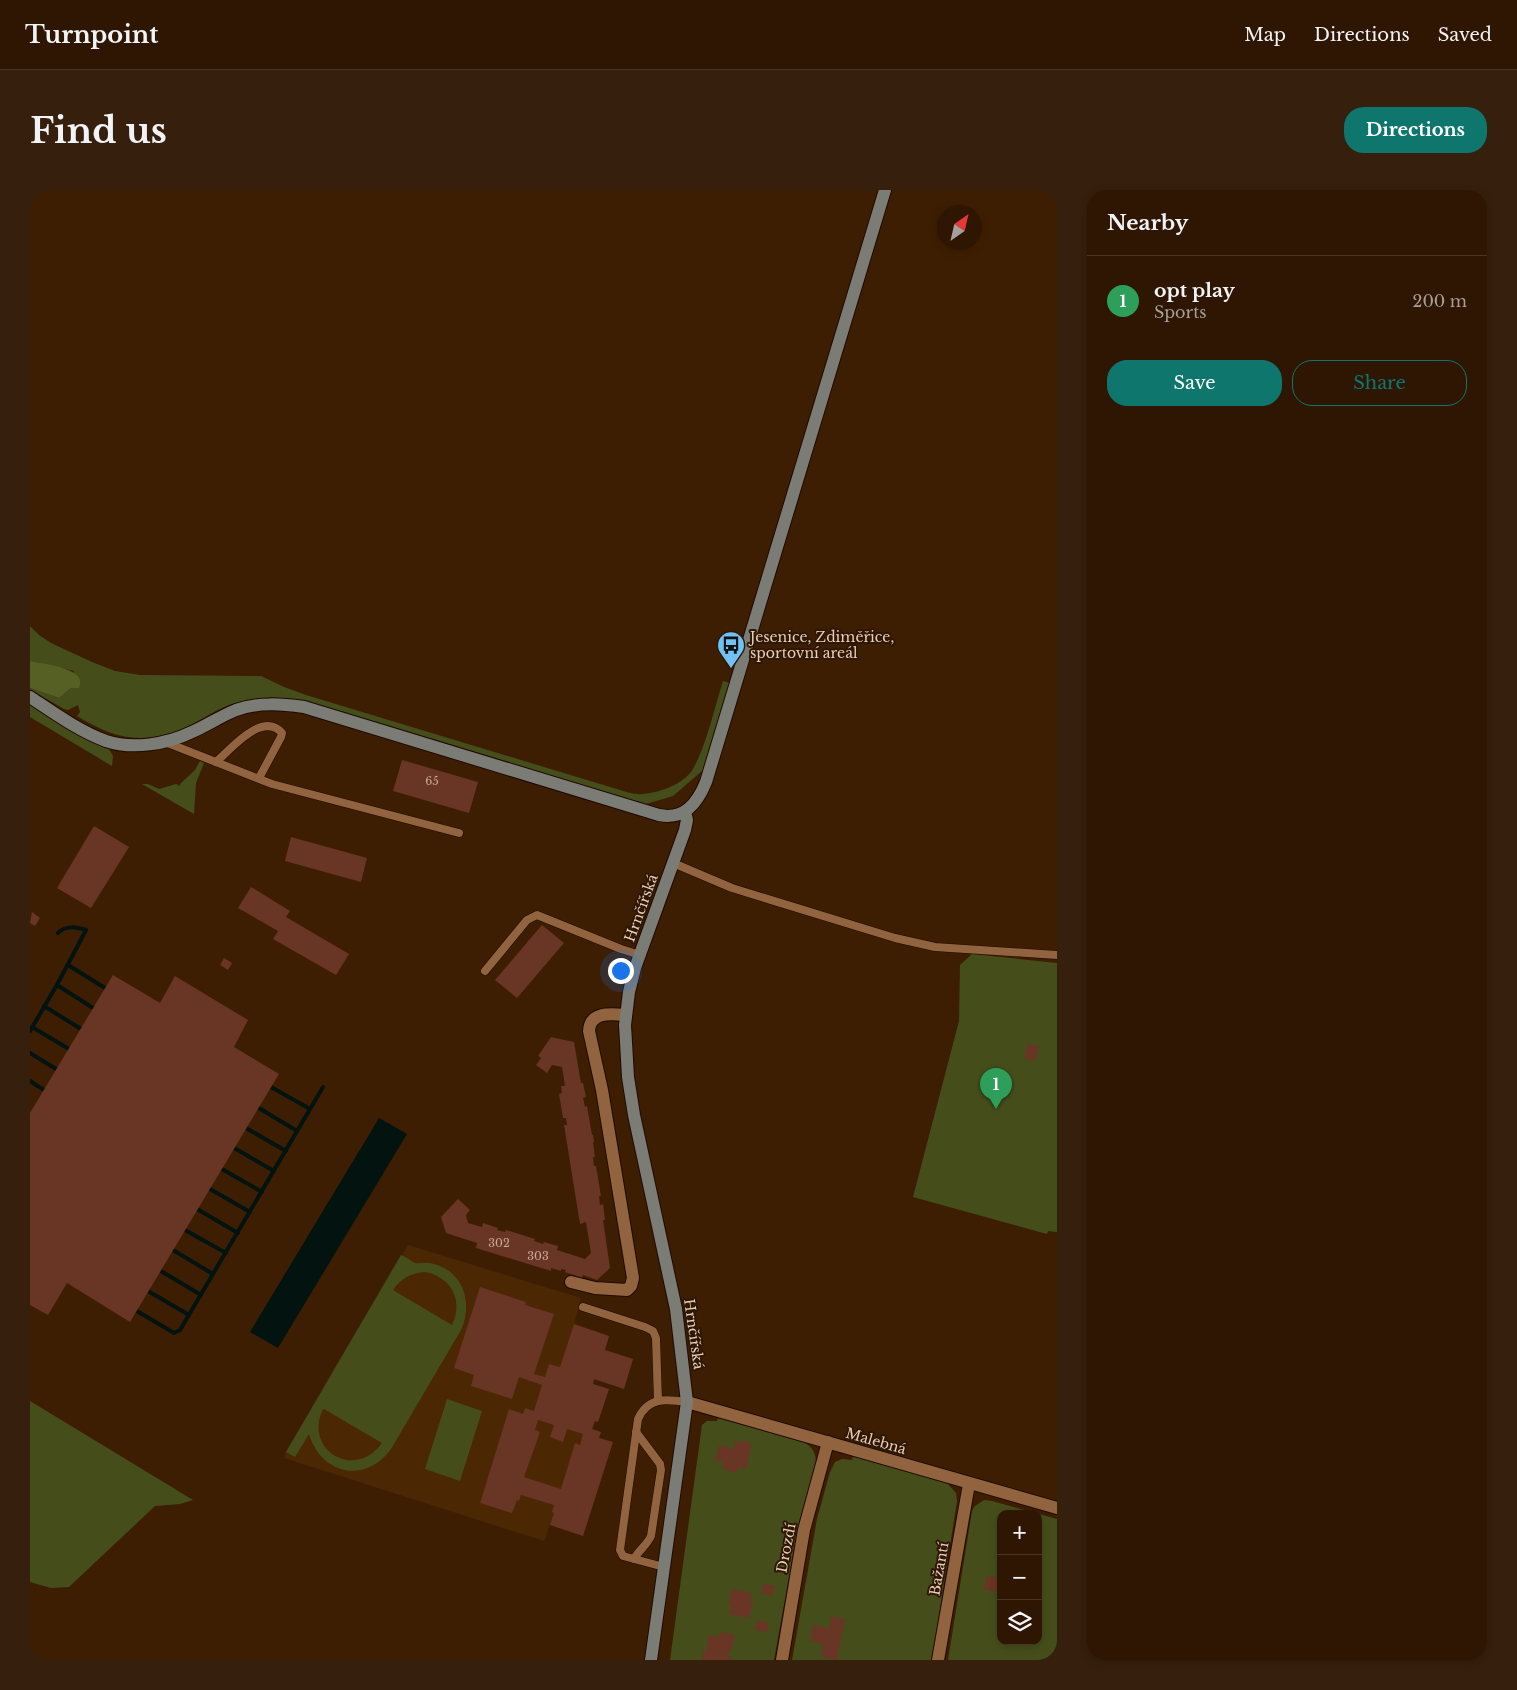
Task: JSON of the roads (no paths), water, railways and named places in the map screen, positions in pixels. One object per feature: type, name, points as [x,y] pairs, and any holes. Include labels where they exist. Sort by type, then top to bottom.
[{"type":"street","points":[[30,697],[72,724],[107,741],[139,746],[165,742],[190,733],[236,710],[279,704],[304,707],[659,815],[673,816],[685,812],[698,799],[709,773],[886,190]]},
{"type":"street","name":"Hrnčířská","points":[[651,1660],[688,1402],[676,1309],[633,1105],[626,1052],[626,1015],[632,980],[640,955],[687,825],[685,812]]},
{"type":"street","points":[[571,1282],[594,1288],[627,1290],[631,1286],[633,1278],[603,1099],[589,1031],[591,1023],[599,1016],[608,1014],[626,1015]]},
{"type":"street","name":"Malebná","points":[[688,1402],[1057,1508]]},
{"type":"street","name":"Drozdí","points":[[782,1660],[804,1530],[828,1442]]},
{"type":"street","name":"Bažantí","points":[[938,1660],[969,1484]]},
{"type":"lane","points":[[216,762],[250,732],[267,725],[274,726],[282,733],[281,738],[259,778]]},
{"type":"lane","points":[[165,742],[272,784],[459,834]]},
{"type":"lane","points":[[673,862],[732,888],[895,938],[936,947],[1057,955]]},
{"type":"lane","points":[[485,972],[528,920],[537,915],[640,955]]},
{"type":"lane","points":[[583,1307],[653,1331],[656,1338],[658,1402]]},
{"type":"lane","points":[[664,1567],[623,1556],[620,1550],[636,1432],[638,1419],[642,1410],[648,1404],[688,1402]]},
{"type":"lane","points":[[634,1559],[637,1553],[648,1543],[651,1536],[661,1470],[660,1464],[636,1432]]},
{"type":"waterway","points":[[30,1031],[86,930],[68,928],[58,933]]},
{"type":"waterway","points":[[68,965],[105,988]]},
{"type":"waterway","points":[[57,985],[93,1008]]},
{"type":"waterway","points":[[44,1006],[81,1029]]},
{"type":"waterway","points":[[32,1027],[69,1049]]},
{"type":"waterway","points":[[30,1053],[56,1069]]},
{"type":"waterway","points":[[30,1081],[44,1090]]},
{"type":"waterway","points":[[271,1087],[310,1109]]},
{"type":"waterway","points":[[137,1311],[174,1333],[180,1330],[323,1087]]},
{"type":"waterway","points":[[259,1108],[297,1131]]},
{"type":"waterway","points":[[246,1128],[286,1151]]},
{"type":"waterway","points":[[234,1148],[274,1171]]},
{"type":"waterway","points":[[222,1169],[262,1192]]},
{"type":"waterway","points":[[210,1189],[250,1212]]},
{"type":"waterway","points":[[197,1209],[238,1233]]},
{"type":"waterway","points":[[185,1230],[226,1253]]},
{"type":"waterway","points":[[173,1250],[213,1274]]},
{"type":"waterway","points":[[161,1271],[201,1295]]},
{"type":"waterway","points":[[148,1291],[189,1315]]},
{"type":"place","name":"Jesenice, Zdiměřice, sportovní areál","points":[[731,669]]},
{"type":"place","name":"opt play","points":[[996,1109]]}]
